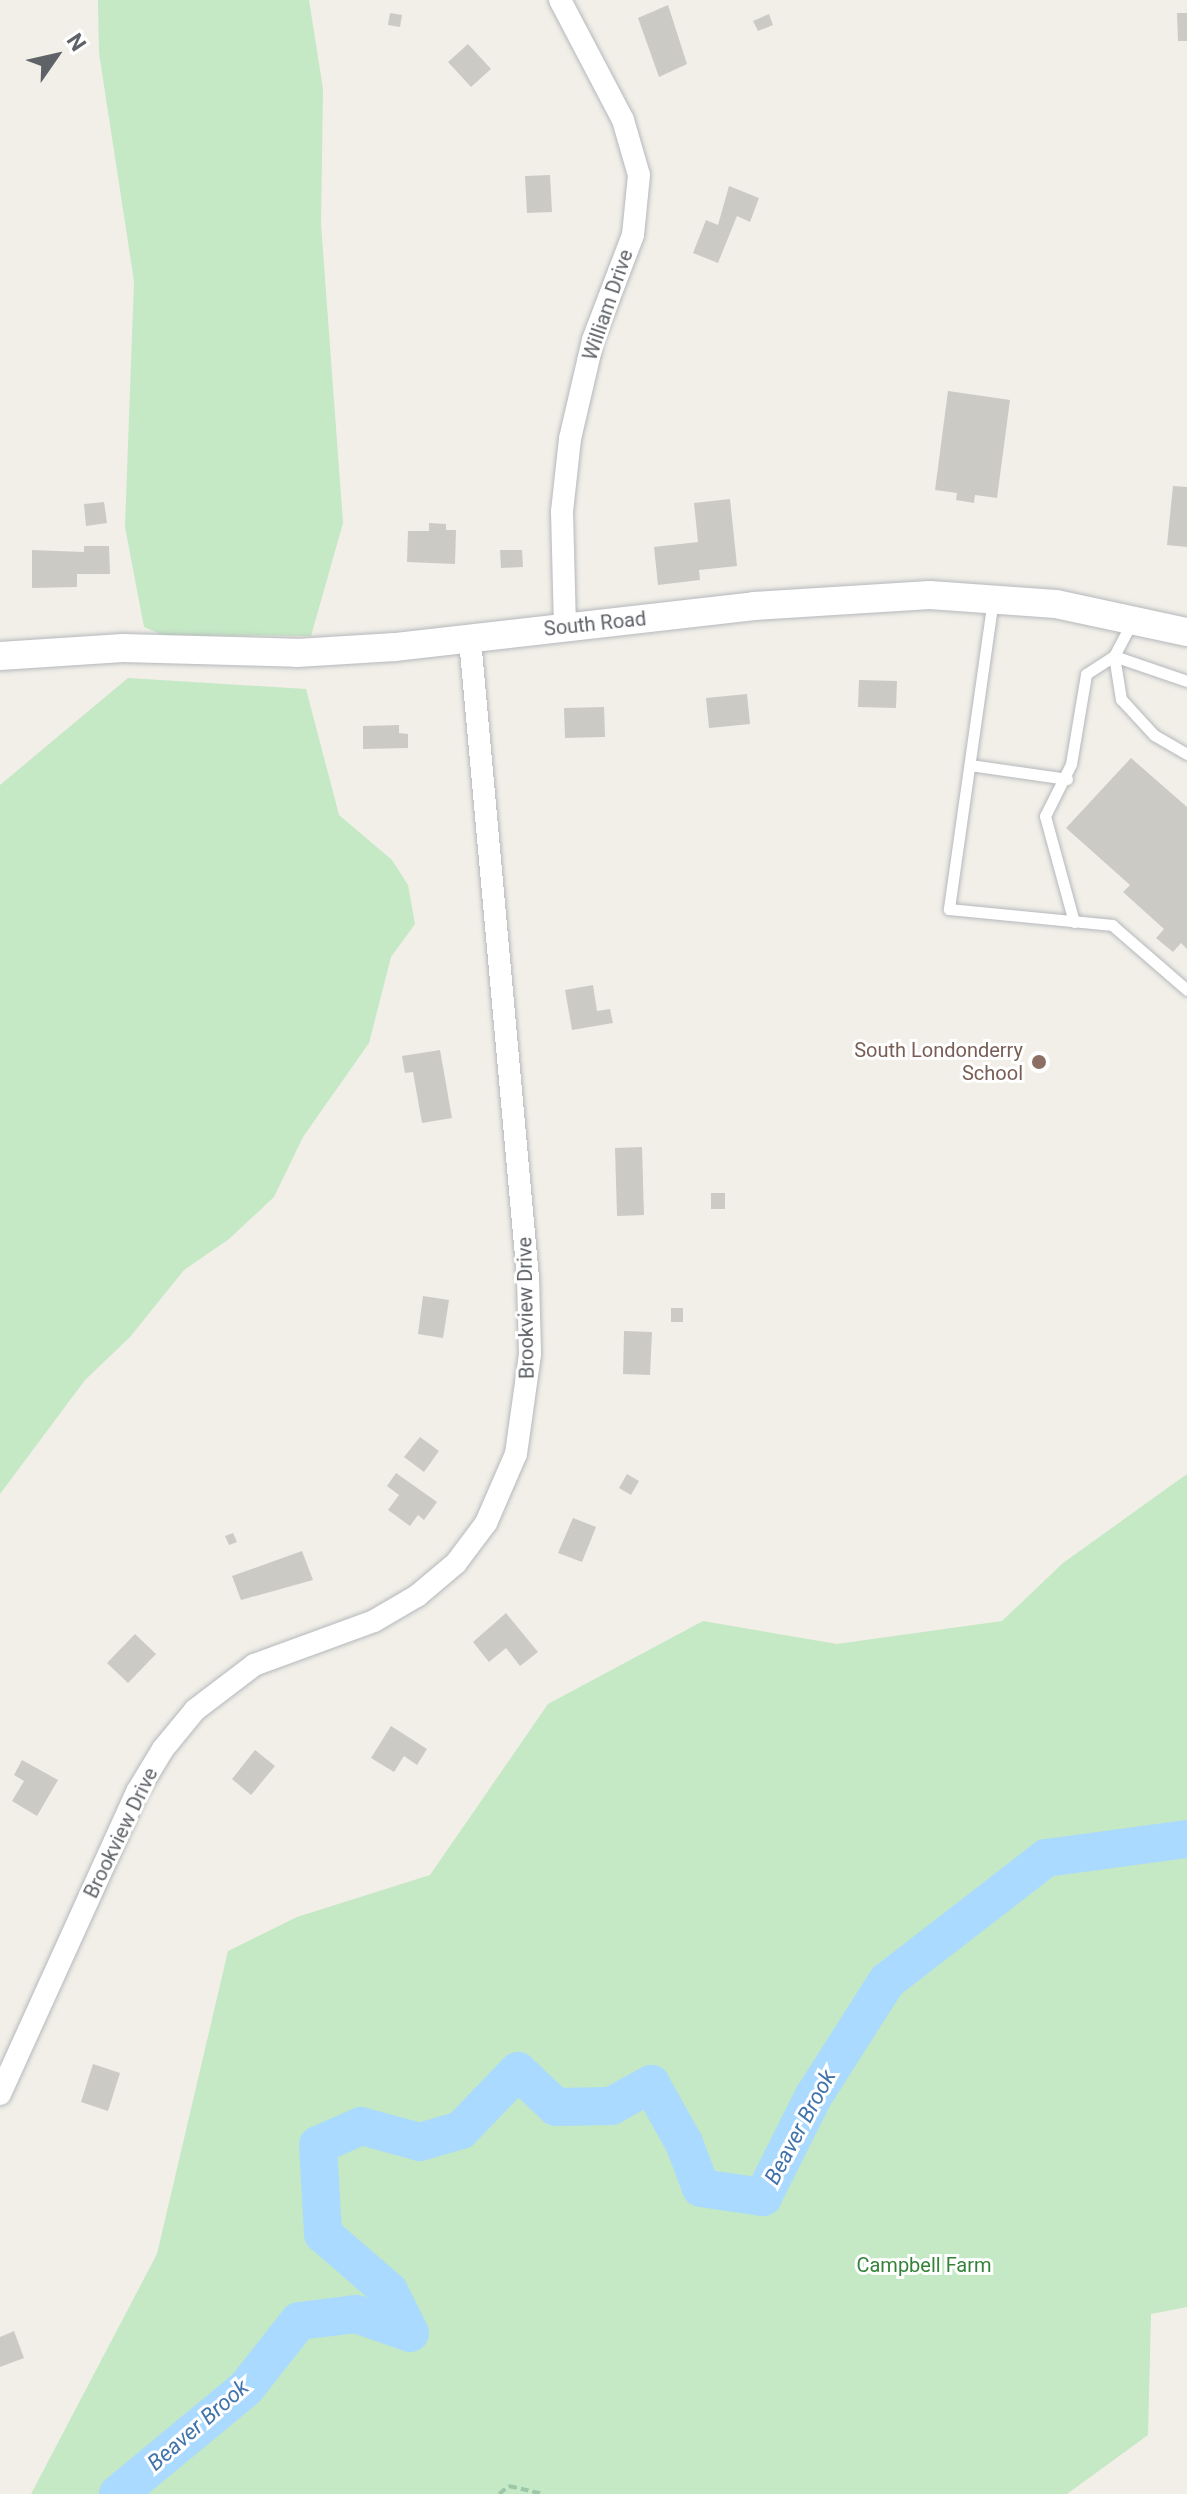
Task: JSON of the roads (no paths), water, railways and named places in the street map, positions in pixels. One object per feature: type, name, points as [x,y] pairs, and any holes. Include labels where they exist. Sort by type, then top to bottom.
[{"type":"street","name":"William Drive","points":[[560,0],[623,120],[639,175],[633,235],[593,340],[570,439],[562,512],[565,627]]},
{"type":"street","name":"South Road","points":[[0,656],[123,648],[297,653],[470,640],[565,627],[930,595],[1056,604],[1187,632]]},
{"type":"street","name":"Brookview Drive","points":[[0,2094],[137,1792],[163,1749],[195,1710],[254,1665],[374,1621],[417,1596],[456,1563],[486,1523],[516,1454],[530,1354],[527,1264],[470,640]]},
{"type":"lane","points":[[993,599],[949,909],[1112,925],[1187,990]]},
{"type":"lane","points":[[1133,620],[1114,656],[1114,682],[1134,717],[1187,754]]},
{"type":"lane","points":[[1114,656],[1187,681]]},
{"type":"lane","points":[[1074,922],[1045,816],[1067,779],[1086,674],[1114,656]]},
{"type":"lane","points":[[970,765],[1067,779]]},
{"type":"waterway","name":"Beaver Brook","points":[[118,2494],[246,2388],[299,2321],[356,2314],[410,2333],[389,2291],[323,2234],[318,2145],[361,2126],[420,2142],[461,2130],[518,2071],[556,2107],[611,2106],[651,2084],[684,2143],[701,2188],[763,2197],[813,2097],[887,1981],[1046,1858],[1187,1839]]},
{"type":"place","name":"South Londonderry School","points":[[1039,1062]]},
{"type":"park label","name":"Campbell Farm","points":[[924,2265]]}]
